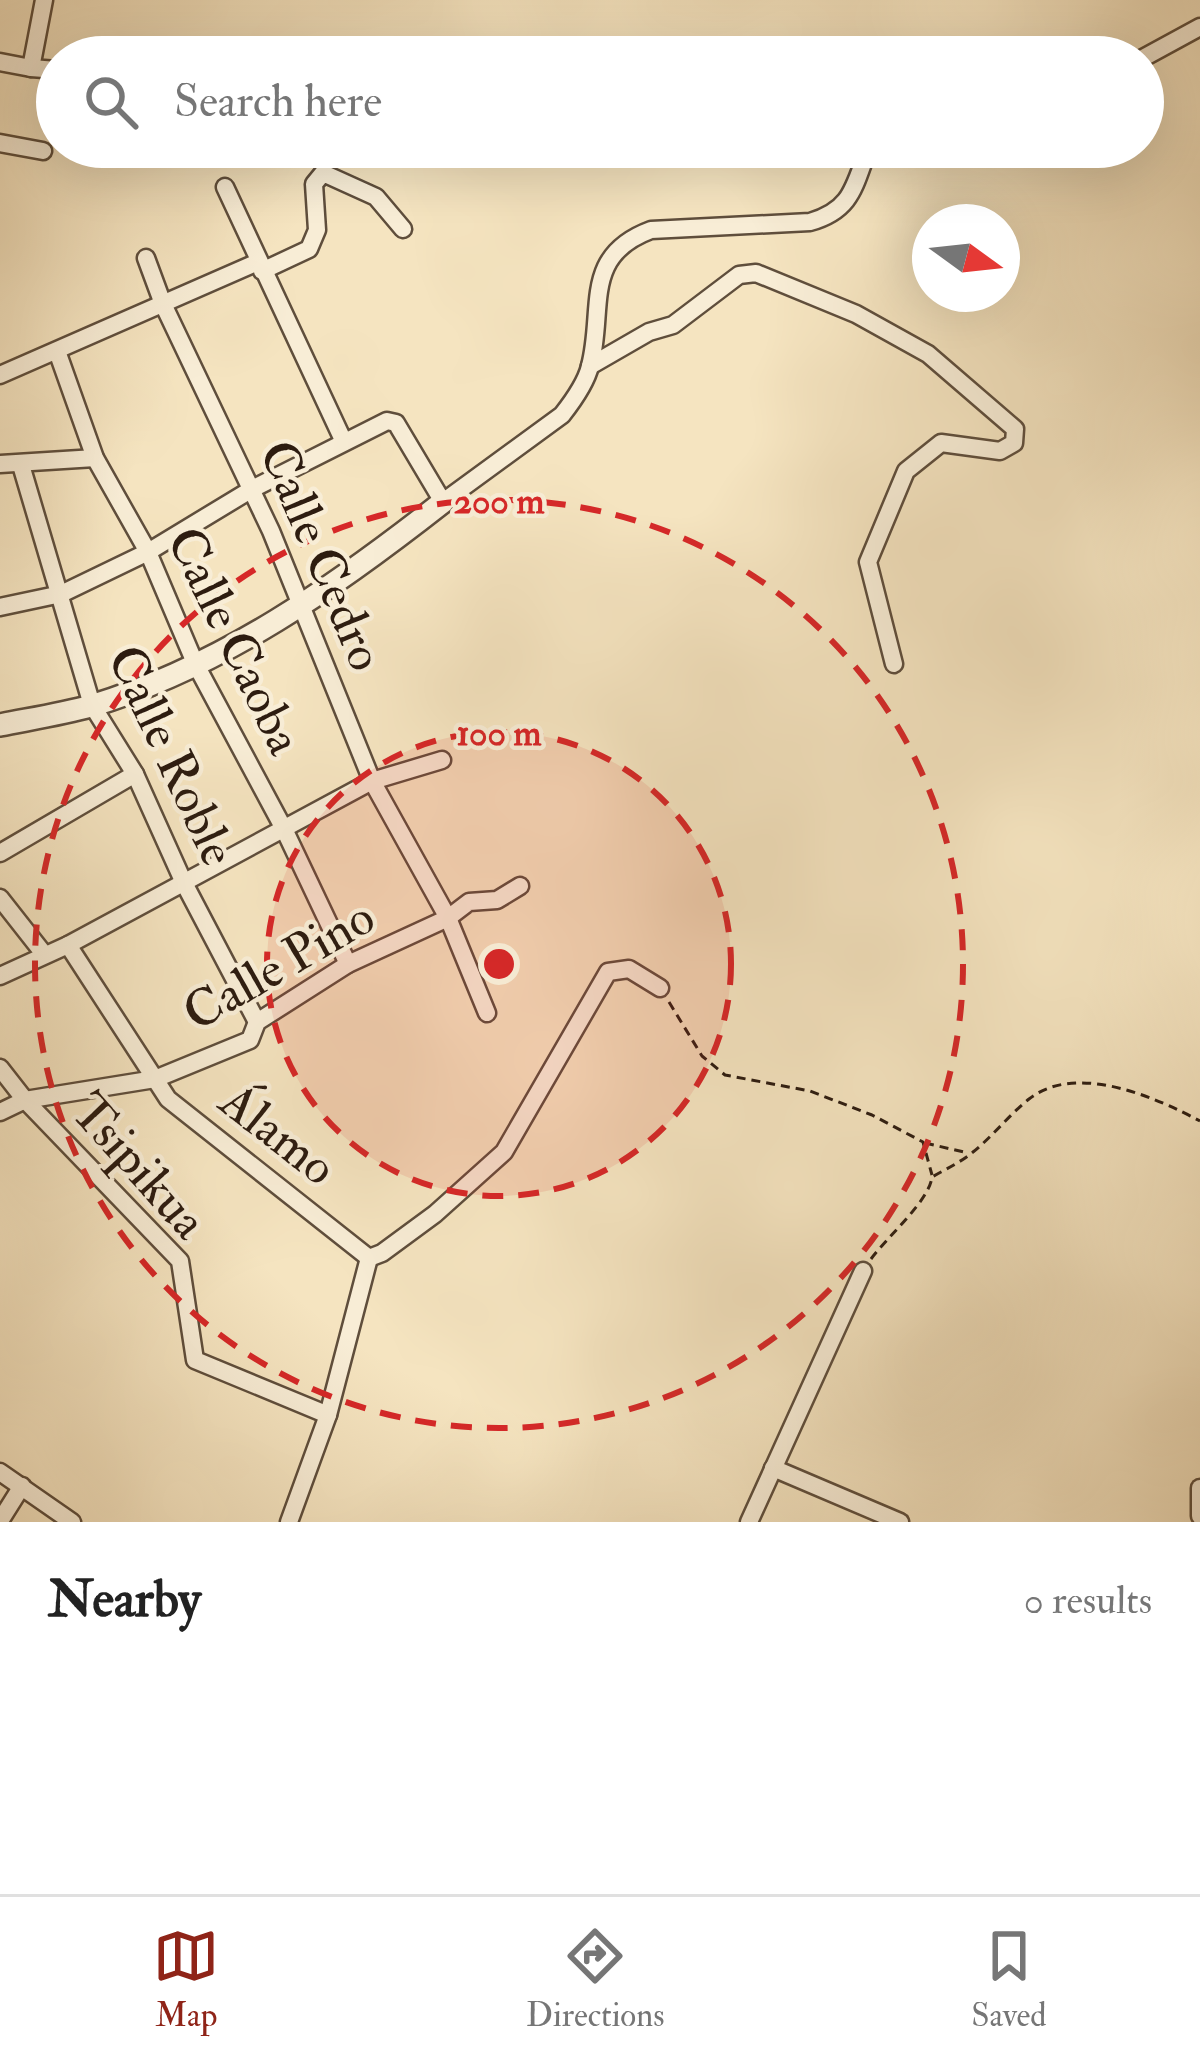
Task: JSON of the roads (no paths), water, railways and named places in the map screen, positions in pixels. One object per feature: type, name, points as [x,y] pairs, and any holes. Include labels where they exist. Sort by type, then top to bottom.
[{"type":"street","points":[[37,36],[44,0]]},
{"type":"street","points":[[1164,47],[1200,27]]},
{"type":"street","points":[[31,68],[36,42]]},
{"type":"street","points":[[0,62],[36,68]]},
{"type":"street","points":[[0,143],[36,150]]},
{"type":"street","points":[[0,725],[92,705],[195,663],[300,608],[562,415],[590,366],[602,277],[614,251],[630,238],[676,227],[810,222],[831,216],[847,201],[860,168]]},
{"type":"street","points":[[0,375],[163,304],[309,249],[317,230],[314,184],[323,172],[376,197],[403,229]]},
{"type":"street","points":[[225,187],[344,442]]},
{"type":"street","name":"Calle Cedro","points":[[146,258],[163,304],[252,489],[373,781],[448,918],[487,1012]]},
{"type":"street","points":[[590,366],[649,332],[673,325],[739,275],[756,273],[856,314],[928,354],[1015,429],[1014,443],[1000,451],[940,443],[906,471],[868,562],[893,664]]},
{"type":"street","name":"Calle Caoba","points":[[56,351],[95,458],[148,552],[195,663],[284,829],[348,964]]},
{"type":"street","points":[[0,607],[61,594],[148,552],[252,489],[392,421],[443,502]]},
{"type":"street","points":[[0,464],[95,458]]},
{"type":"street","name":"Calle Roble","points":[[21,465],[92,705],[135,774],[184,883],[257,1022]]},
{"type":"street","points":[[0,976],[68,945],[373,781],[442,760]]},
{"type":"street","points":[[0,853],[135,774]]},
{"type":"street","name":"Calle Pino","points":[[0,1112],[25,1100],[155,1079],[250,1040],[257,1022],[348,964],[448,918],[469,902],[497,900],[520,886]]},
{"type":"street","points":[[0,898],[44,954]]},
{"type":"street","name":"Álamo","points":[[68,945],[168,1099],[369,1258]]},
{"type":"street","points":[[289,1522],[328,1415],[369,1258],[436,1214],[504,1152],[608,972],[629,969],[660,988]]},
{"type":"street","points":[[0,1068],[25,1100]]},
{"type":"street","name":"Tsipikua","points":[[25,1100],[180,1261],[195,1360],[328,1415]]},
{"type":"street","points":[[748,1522],[863,1271]]},
{"type":"street","points":[[772,1468],[900,1522]]},
{"type":"street","points":[[0,1472],[72,1522]]},
{"type":"street","points":[[0,1521],[22,1486]]},
{"type":"street","points":[[1200,1488],[1200,1516]]}]
